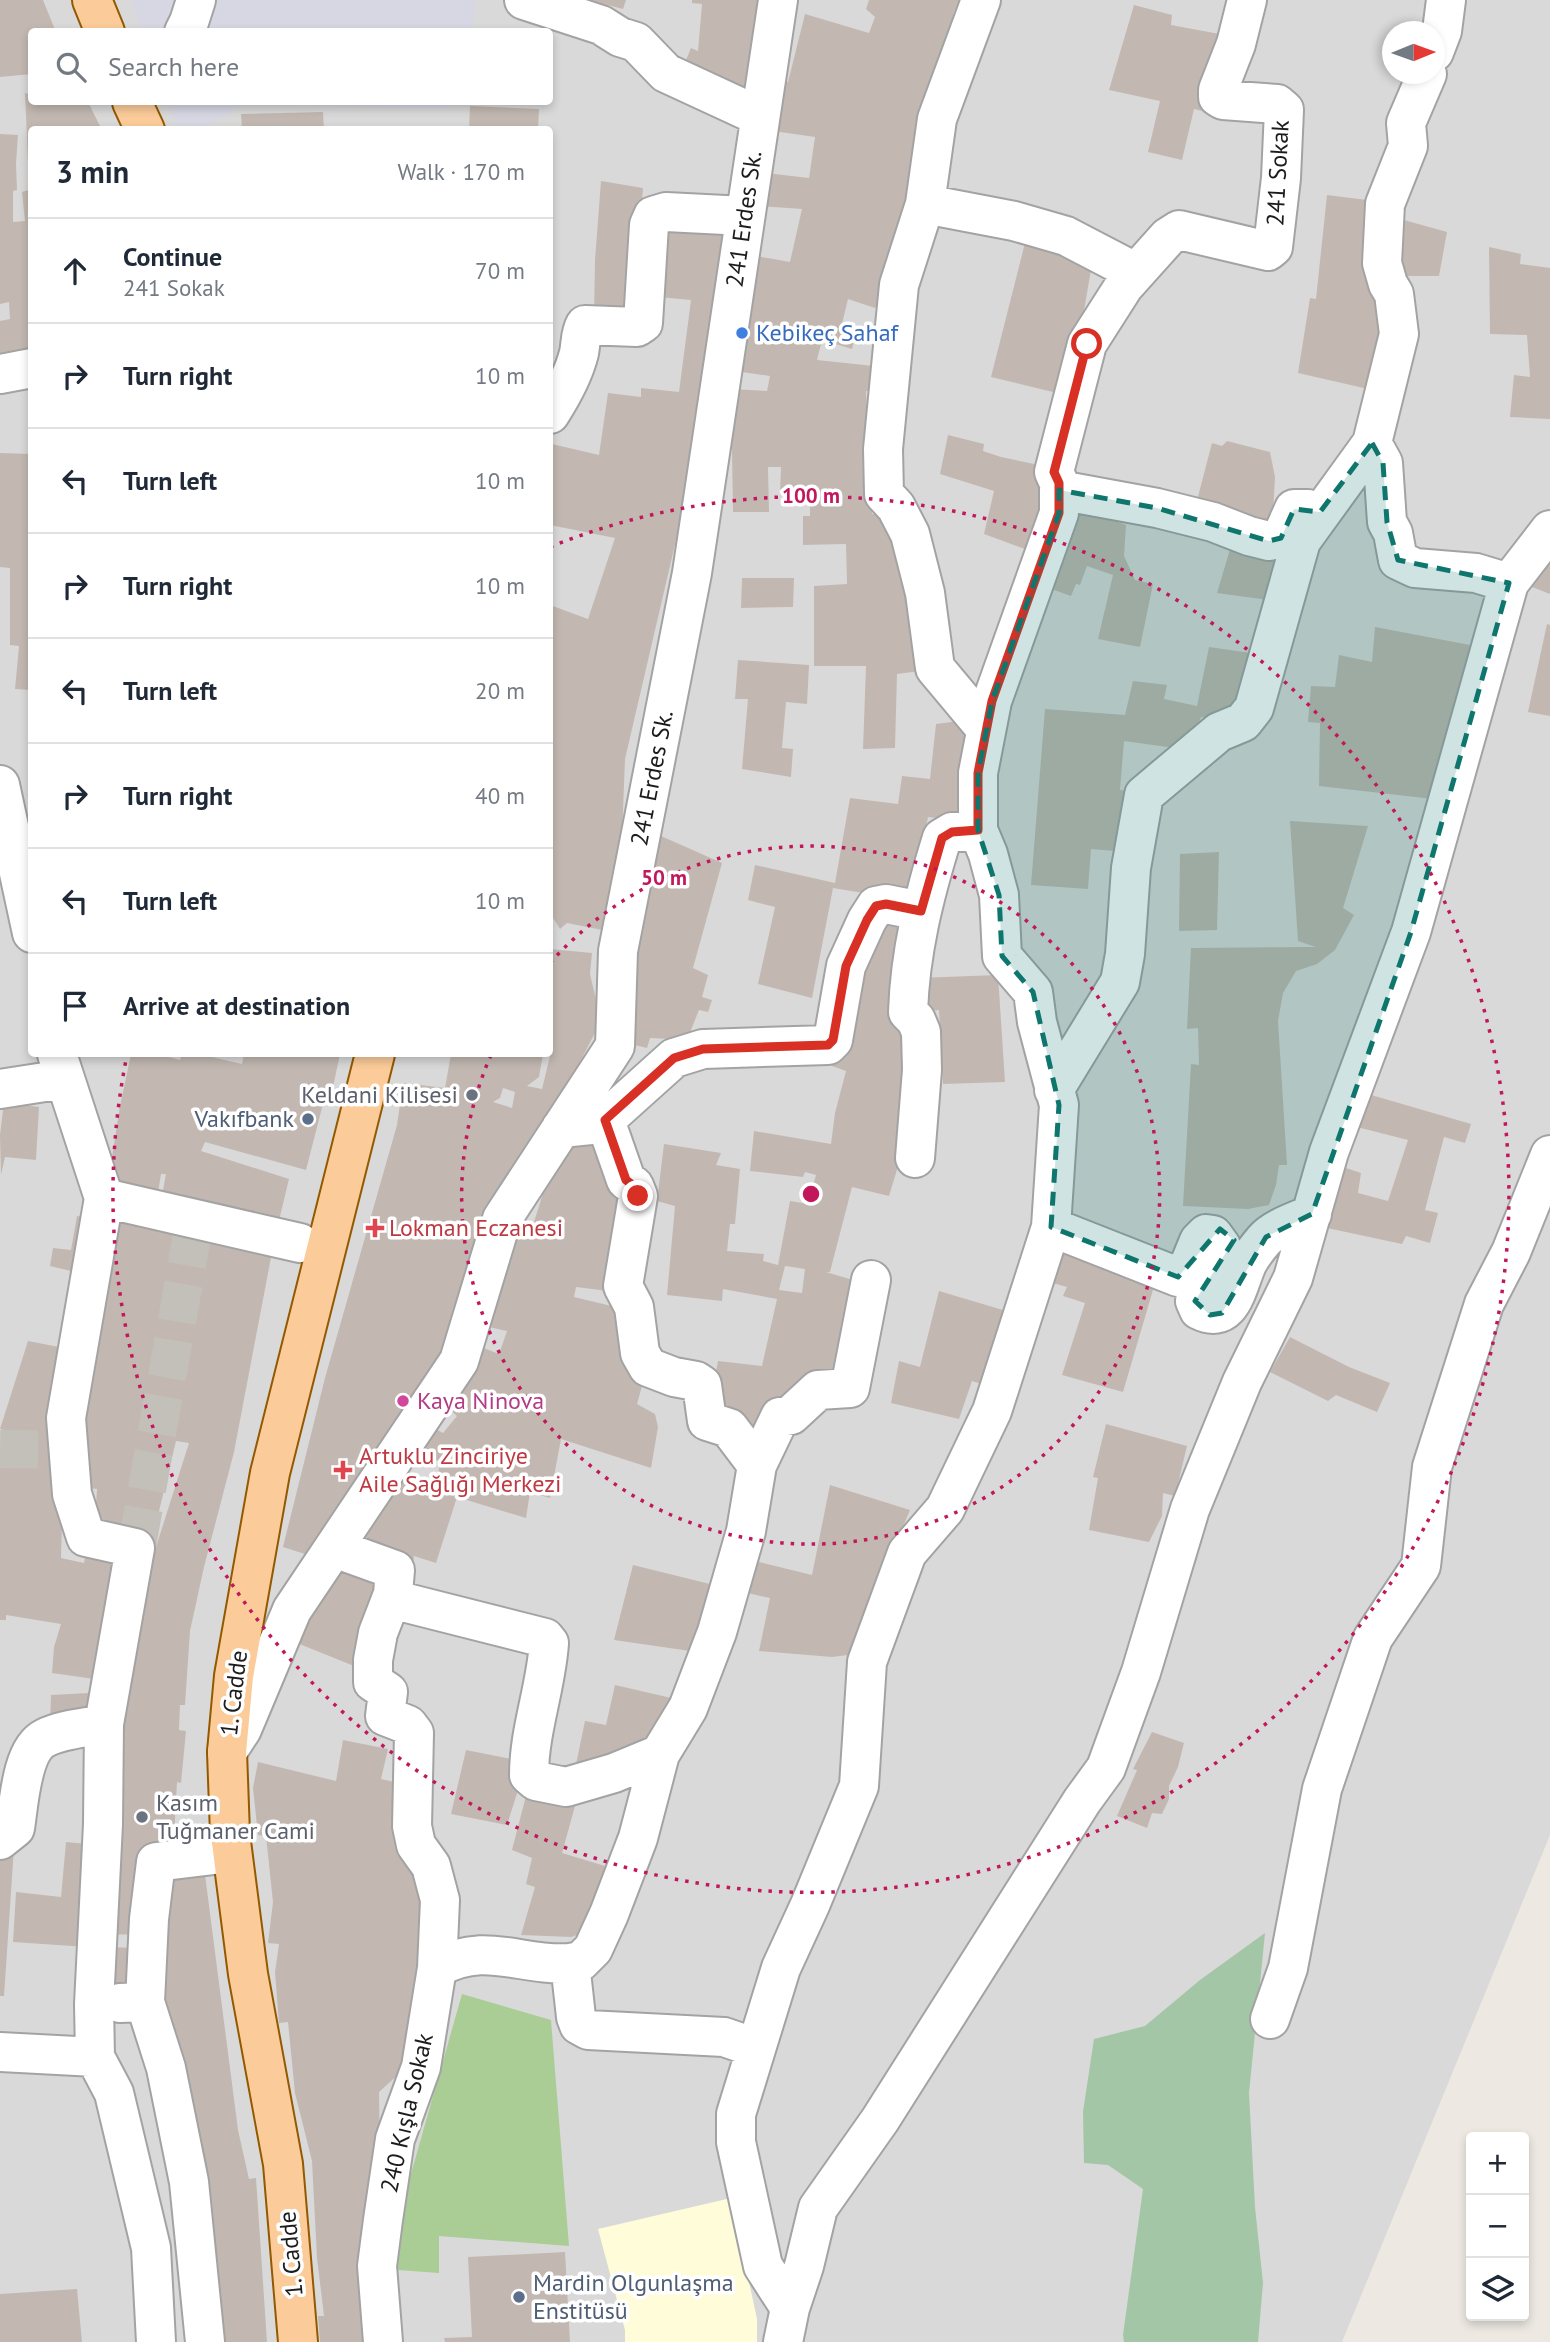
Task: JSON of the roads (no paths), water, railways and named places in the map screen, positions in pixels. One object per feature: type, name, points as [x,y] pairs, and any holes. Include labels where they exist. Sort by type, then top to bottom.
[{"type":"main road","points":[[92,0],[103,28]]},
{"type":"main road","points":[[123,105],[141,126]]},
{"type":"main road","name":"1. Cadde","points":[[298,2342],[283,2164],[248,1974],[229,1835],[226,1752],[234,1676],[270,1473],[374,1057]]},
{"type":"street","points":[[186,28],[195,0]]},
{"type":"street","points":[[524,0],[601,25],[620,37],[636,42],[666,73],[759,117]]},
{"type":"street","name":"241 Erdes Sk.","points":[[226,1752],[242,1729],[292,1610],[459,1360],[502,1219],[615,1046],[618,951],[692,573],[778,0]]},
{"type":"street","points":[[981,0],[937,119],[925,204],[899,285],[883,449],[884,494],[896,507],[910,534],[925,593],[935,668],[986,729]]},
{"type":"street","name":"241 Sokak","points":[[787,2325],[763,2266],[736,2142],[736,2114],[781,1968],[859,1786],[867,1662],[908,1553],[945,1509],[992,1411],[1051,1227],[1059,1105],[1037,1022],[1032,992],[1002,956],[999,895],[988,853],[978,830],[978,773],[986,729],[992,701],[1016,628],[1059,513],[1059,483],[1054,472],[1087,344],[1135,272],[1168,237],[1179,230],[1268,251],[1273,247],[1281,178],[1284,110],[1277,104],[1223,100],[1219,97],[1218,90],[1236,44],[1247,0]]},
{"type":"street","points":[[1443,21],[1446,0]]},
{"type":"street","points":[[1054,1090],[1120,982],[1125,954],[1131,868],[1144,795],[1219,732],[1243,722],[1254,708],[1301,541],[1372,443],[1399,334],[1394,294],[1382,263],[1385,204],[1408,146],[1406,122],[1423,84]]},
{"type":"street","points":[[925,204],[1014,221],[1066,236],[1135,272]]},
{"type":"street","points":[[553,409],[579,354],[585,325],[637,327],[643,323],[649,225],[653,216],[666,212],[745,216]]},
{"type":"street","points":[[0,374],[28,369]]},
{"type":"street","points":[[1372,443],[1383,463],[1387,522],[1393,533],[1398,560],[1415,568],[1476,573],[1509,583]]},
{"type":"street","points":[[1059,489],[1157,508],[1213,522],[1269,541],[1281,538],[1294,509],[1320,512]]},
{"type":"street","points":[[787,2325],[818,2208],[880,2120],[1082,1801],[1106,1768],[1140,1672],[1190,1509],[1242,1381],[1293,1278],[1329,1152],[1410,932],[1509,583],[1550,530]]},
{"type":"street","points":[[0,785],[28,914]]},
{"type":"street","points":[[915,1158],[922,1070],[921,1032],[916,1020],[908,1012],[910,964],[921,911],[942,838],[952,832],[978,830]]},
{"type":"street","points":[[561,1128],[591,1125],[605,1120],[674,1058],[703,1049],[828,1045],[833,1040],[846,966],[876,906],[886,904],[921,911]]},
{"type":"street","points":[[0,1089],[61,1066],[104,1198],[66,1418],[72,1494],[86,1537],[135,1548],[104,1724],[103,1824],[94,2004],[95,2057],[114,2093],[151,2248],[156,2342]]},
{"type":"street","points":[[605,1120],[626,1180],[634,1186],[638,1196],[623,1286],[634,1307],[642,1359],[648,1367],[702,1385],[707,1421],[729,1428],[757,1465]]},
{"type":"street","points":[[1270,2019],[1288,1968],[1322,1789],[1373,1638],[1421,1566],[1432,1467],[1484,1304],[1511,1252],[1550,1155]]},
{"type":"street","points":[[104,1198],[300,1243]]},
{"type":"street","points":[[1051,1227],[1178,1277],[1190,1263],[1199,1241],[1206,1234],[1213,1235],[1221,1246],[1218,1261],[1195,1301],[1199,1310],[1209,1315],[1222,1312],[1233,1302],[1249,1260],[1266,1237],[1312,1214]]},
{"type":"street","points":[[437,1968],[453,1959],[490,1954],[562,1964],[580,1961],[593,1949],[638,1838],[660,1755],[688,1708],[717,1632],[746,1531],[757,1465],[779,1417],[791,1415],[818,1390],[850,1388],[871,1280]]},
{"type":"street","points":[[334,1548],[395,1570],[390,1600],[545,1638],[549,1643],[548,1659],[532,1728],[529,1775],[536,1782],[566,1787],[614,1773],[660,1755]]},
{"type":"street","name":"240 Kışla Sokak","points":[[383,2342],[377,2266],[395,2139],[421,2067],[437,1968],[440,1900],[431,1866],[416,1845],[412,1826],[414,1733],[408,1725],[385,1716],[388,1692],[373,1682],[373,1660],[378,1633],[390,1600]]},
{"type":"street","points":[[0,1840],[15,1828],[27,1761],[34,1747],[44,1738],[104,1724]]},
{"type":"street","points":[[205,2342],[189,2182],[166,2068],[145,2002],[149,1919],[156,1862],[214,1854]]},
{"type":"street","points":[[570,1963],[576,2017],[579,2025],[588,2030],[724,2037],[756,2048]]},
{"type":"street","points":[[94,2004],[145,2002]]},
{"type":"street","points":[[0,2052],[95,2057]]},
{"type":"tunnel","points":[[137,1546],[195,1219]]},
{"type":"tunnel","points":[[0,1449],[69,1450]]},
{"type":"place","name":"Kebikeç Sahaf","points":[[742,333]]},
{"type":"place","name":"Keldani Kilisesi","points":[[472,1095]]},
{"type":"place","name":"Vakıfbank","points":[[308,1119]]},
{"type":"place","name":"Lokman Eczanesi","points":[[375,1228]]},
{"type":"place","name":"Kaya Ninova","points":[[403,1401]]},
{"type":"place","name":"Artuklu Zinciriye Aile Sağlığı Merkezi","points":[[343,1470]]},
{"type":"place","name":"Kasım Tuğmaner Cami","points":[[142,1817]]},
{"type":"place","name":"Mardin Olgunlaşma Enstitüsü","points":[[519,2297]]}]
